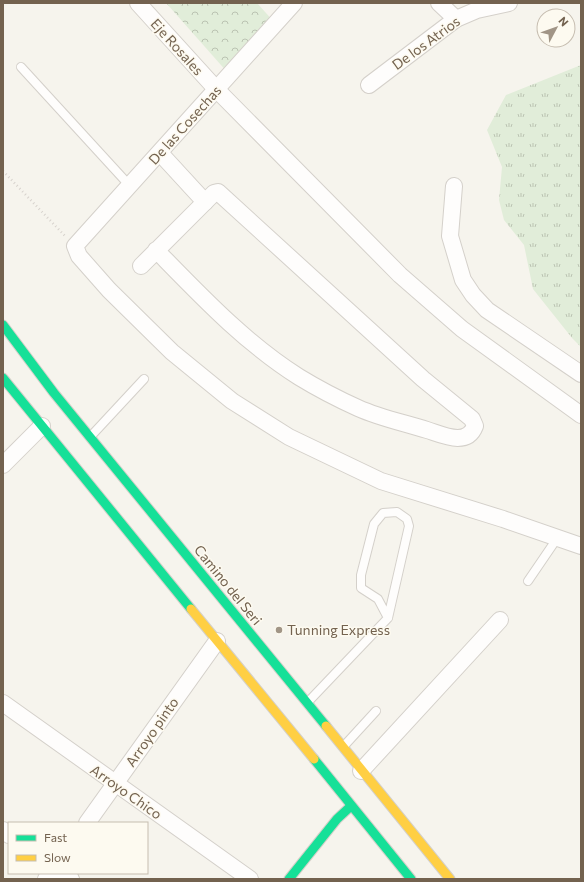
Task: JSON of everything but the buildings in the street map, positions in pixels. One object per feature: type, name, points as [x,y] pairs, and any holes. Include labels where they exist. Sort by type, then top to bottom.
[{"type":"main road","name":"Camino del Seri","points":[[3,325],[90,437],[450,879]]},
{"type":"main road","points":[[3,378],[411,879]]},
{"type":"main road","points":[[289,879],[337,819],[357,802],[362,803]]},
{"type":"main road","points":[[430,870],[439,879]]},
{"type":"street","name":"De las Cosechas","points":[[75,246],[294,3]]},
{"type":"street","points":[[439,3],[456,20]]},
{"type":"street","name":"De los Atrios","points":[[369,85],[456,20],[477,10],[509,3]]},
{"type":"street","name":"Eje Rosales","points":[[142,5],[217,90],[400,275],[462,329],[581,416]]},
{"type":"street","points":[[160,153],[205,202]]},
{"type":"street","points":[[454,186],[450,236],[464,280],[473,295],[487,310],[581,374]]},
{"type":"street","points":[[140,266],[156,250],[214,193],[219,193],[423,379],[472,419],[475,426],[470,435],[458,439],[359,408],[299,377],[260,348],[204,300],[156,250]]},
{"type":"street","points":[[75,246],[79,256],[110,290],[172,352],[232,401],[289,437],[381,481],[558,537],[581,546]]},
{"type":"street","points":[[3,465],[42,426]]},
{"type":"street","points":[[361,771],[500,620]]},
{"type":"street","name":"Arroyo pinto","points":[[88,822],[217,641]]},
{"type":"street","name":"Arroyo Chico","points":[[3,703],[250,879]]},
{"type":"lane","points":[[21,66],[130,186]]},
{"type":"lane","points":[[90,437],[144,379]]},
{"type":"lane","points":[[307,703],[388,618],[409,526],[407,519],[397,512],[383,512],[374,524],[361,575],[361,588],[378,599],[388,618]]},
{"type":"lane","points":[[528,581],[558,537]]},
{"type":"lane","points":[[342,748],[376,711]]},
{"type":"path","points":[[3,171],[75,246]]},
{"type":"green space","points":[[257,3],[275,23],[228,73],[167,4]]},
{"type":"green space","points":[[581,65],[581,347],[533,289],[524,245],[504,220],[499,200],[502,167],[487,130],[506,95]]},
{"type":"traffic: fast","points":[[3,325],[54,393],[326,726]]},
{"type":"traffic: fast","points":[[3,378],[191,609]]},
{"type":"traffic: fast","points":[[314,759],[411,879]]},
{"type":"traffic: fast","points":[[289,879],[337,819],[351,806]]},
{"type":"traffic: slow","points":[[191,609],[314,759]]},
{"type":"traffic: slow","points":[[326,726],[450,879]]},
{"type":"place","name":"Tunning Express","points":[[279,630]]}]
